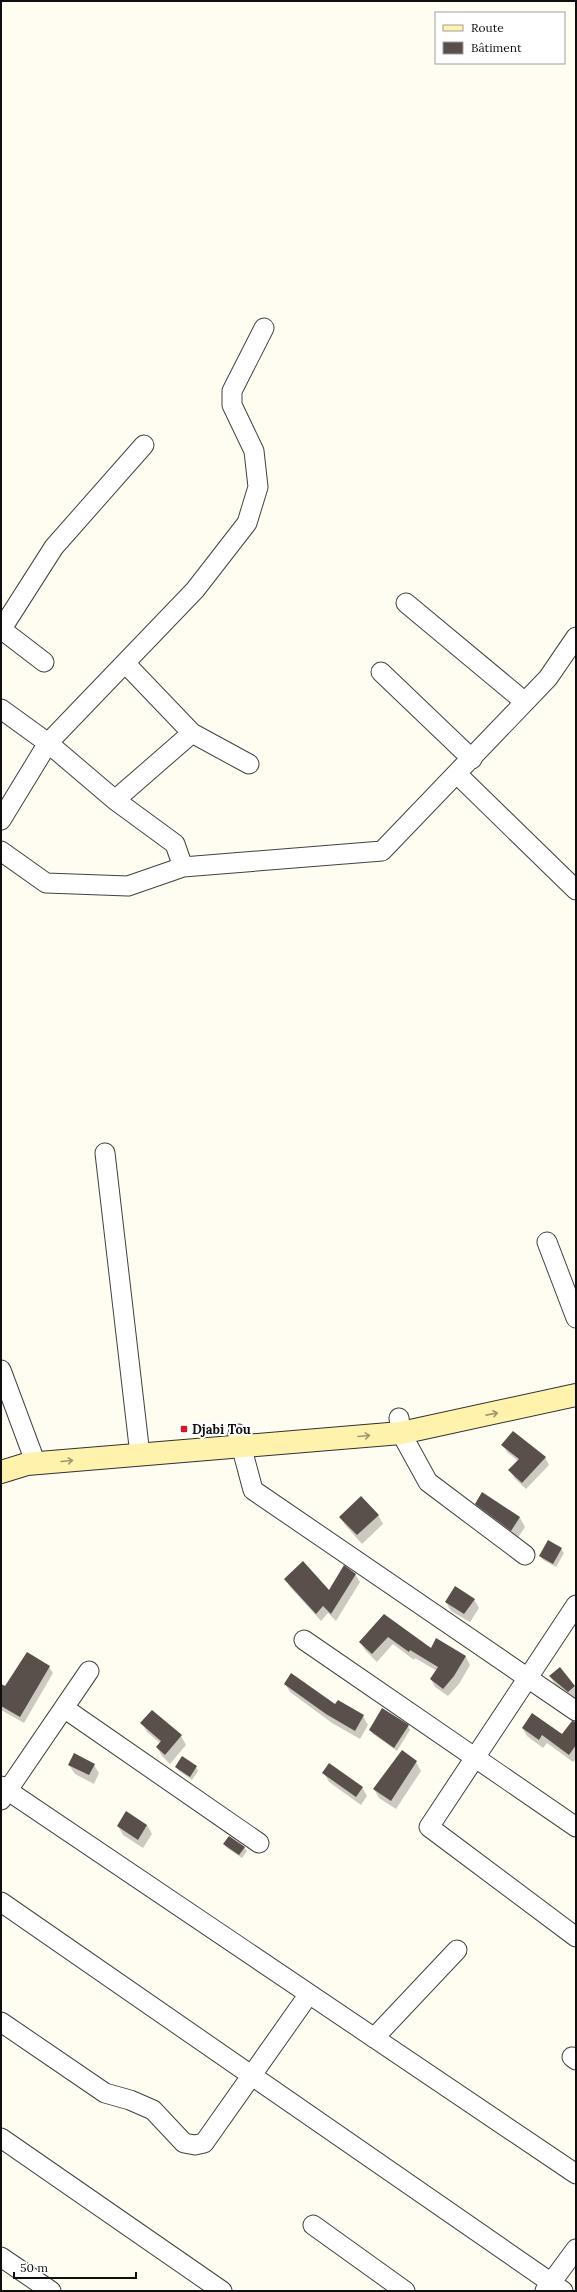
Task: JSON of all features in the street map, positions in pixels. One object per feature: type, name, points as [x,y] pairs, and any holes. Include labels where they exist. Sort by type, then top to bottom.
[{"type":"main road","points":[[400,1425],[576,1380]]},
{"type":"main road","points":[[1,1457],[33,1457],[400,1425],[576,1395]]},
{"type":"main road","points":[[1,1472],[33,1457]]},
{"type":"street","points":[[1,820],[48,743],[195,590],[247,523],[258,487],[254,451],[232,405],[232,391],[264,328]]},
{"type":"street","points":[[44,662],[1,629],[54,547],[144,445]]},
{"type":"street","points":[[406,603],[525,702]]},
{"type":"street","points":[[1,851],[46,883],[128,886],[183,867],[382,851],[472,759],[548,678],[576,637]]},
{"type":"street","points":[[125,663],[192,733],[249,764]]},
{"type":"street","points":[[381,672],[472,759]]},
{"type":"street","points":[[1,709],[48,743],[115,800],[175,844],[183,867]]},
{"type":"street","points":[[115,800],[192,733]]},
{"type":"street","points":[[457,774],[576,890]]},
{"type":"street","points":[[105,1153],[139,1448]]},
{"type":"street","points":[[547,1242],[576,1318]]},
{"type":"street","points":[[1,1370],[33,1457]]},
{"type":"street","points":[[400,1425],[428,1482],[525,1554]]},
{"type":"street","points":[[239,1440],[253,1490],[576,1711]]},
{"type":"street","points":[[576,1605],[430,1827],[576,1937]]},
{"type":"street","points":[[304,1640],[576,1827]]},
{"type":"street","points":[[89,1671],[3,1792],[309,1994],[576,2174]]},
{"type":"street","points":[[64,1708],[259,1843]]},
{"type":"street","points":[[1,1902],[252,2076],[553,2288],[576,2250]]},
{"type":"street","points":[[374,2038],[457,1950]]},
{"type":"street","points":[[1,2022],[105,2093],[130,2100],[153,2110],[184,2143],[195,2145],[204,2143],[309,1994]]},
{"type":"street","points":[[1,2138],[222,2291]]},
{"type":"street","points":[[312,2225],[405,2291]]},
{"type":"street","points":[[1,2257],[51,2291]]},
{"type":"building","points":[[513,1431],[546,1457],[522,1483],[508,1470],[519,1459],[501,1445]]},
{"type":"building","points":[[482,1492],[520,1517],[511,1531],[475,1504]]},
{"type":"building","points":[[361,1496],[379,1515],[357,1535],[339,1517]]},
{"type":"building","points":[[548,1540],[562,1548],[553,1564],[539,1556]]},
{"type":"building","points":[[303,1561],[329,1590],[344,1565],[356,1574],[331,1614],[323,1606],[316,1614],[284,1579]]},
{"type":"building","points":[[455,1586],[475,1599],[464,1614],[445,1602]]},
{"type":"building","points":[[384,1614],[431,1648],[436,1638],[466,1656],[454,1676],[443,1689],[430,1679],[438,1667],[410,1650],[409,1652],[388,1637],[372,1654],[359,1642]]},
{"type":"building","points":[[27,1652],[50,1666],[20,1717],[1,1706],[1,1684],[5,1686]]},
{"type":"building","points":[[560,1667],[575,1686],[568,1692],[549,1676]]},
{"type":"building","points":[[291,1673],[335,1704],[338,1700],[364,1715],[355,1731],[326,1714],[284,1684]]},
{"type":"building","points":[[382,1708],[409,1725],[394,1748],[369,1730]]},
{"type":"building","points":[[152,1710],[182,1735],[165,1755],[156,1747],[161,1741],[140,1723]]},
{"type":"building","points":[[532,1713],[562,1734],[572,1721],[576,1722],[576,1745],[569,1755],[542,1735],[539,1740],[522,1728]]},
{"type":"building","points":[[402,1750],[417,1761],[391,1801],[373,1789]]},
{"type":"building","points":[[74,1753],[95,1764],[89,1775],[68,1765]]},
{"type":"building","points":[[182,1756],[197,1766],[190,1777],[175,1767]]},
{"type":"building","points":[[329,1763],[363,1787],[356,1797],[322,1773]]},
{"type":"building","points":[[126,1811],[147,1825],[138,1840],[117,1826]]},
{"type":"building","points":[[229,1836],[245,1847],[239,1855],[223,1844]]},
{"type":"place","name":"Djabi Tou","points":[[184,1429]]}]
